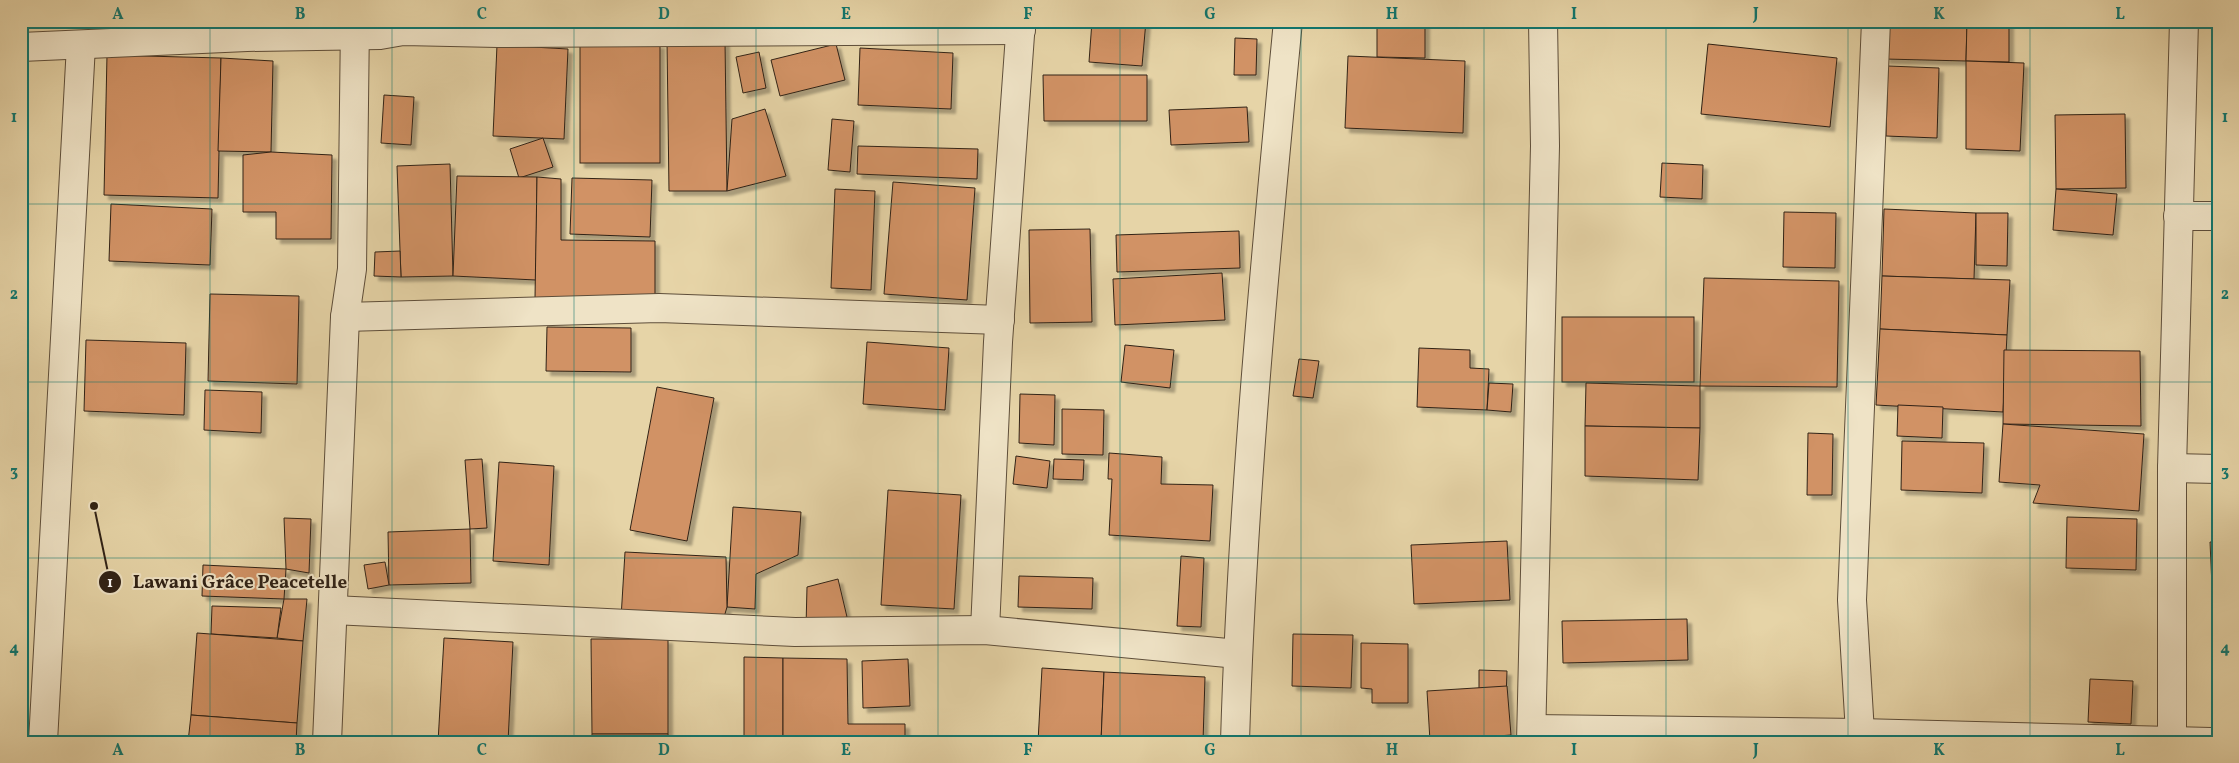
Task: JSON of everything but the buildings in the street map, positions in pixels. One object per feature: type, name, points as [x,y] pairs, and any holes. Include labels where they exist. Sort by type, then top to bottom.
[{"type":"street","points":[[1235,742],[1238,654],[1264,271],[1288,21]]},
{"type":"street","points":[[1543,21],[1545,146],[1532,736],[1860,733],[2211,742]]},
{"type":"street","points":[[1860,733],[1852,600],[1876,21]]},
{"type":"street","points":[[2172,740],[2172,468],[2184,21]]},
{"type":"street","points":[[21,46],[81,45],[355,28],[380,35],[403,31],[518,32],[1021,26],[1000,320],[985,630]]},
{"type":"street","points":[[327,742],[345,317],[352,269],[355,28]]},
{"type":"street","points":[[43,742],[81,45]]},
{"type":"street","points":[[2178,216],[2218,216]]},
{"type":"street","points":[[345,317],[659,308],[1000,320]]},
{"type":"street","points":[[2172,468],[2218,469]]},
{"type":"street","points":[[334,610],[785,632],[985,630],[1238,654]]},
{"type":"place","name":"Lawani Grâce Peacetelle","points":[[94,506]]}]
